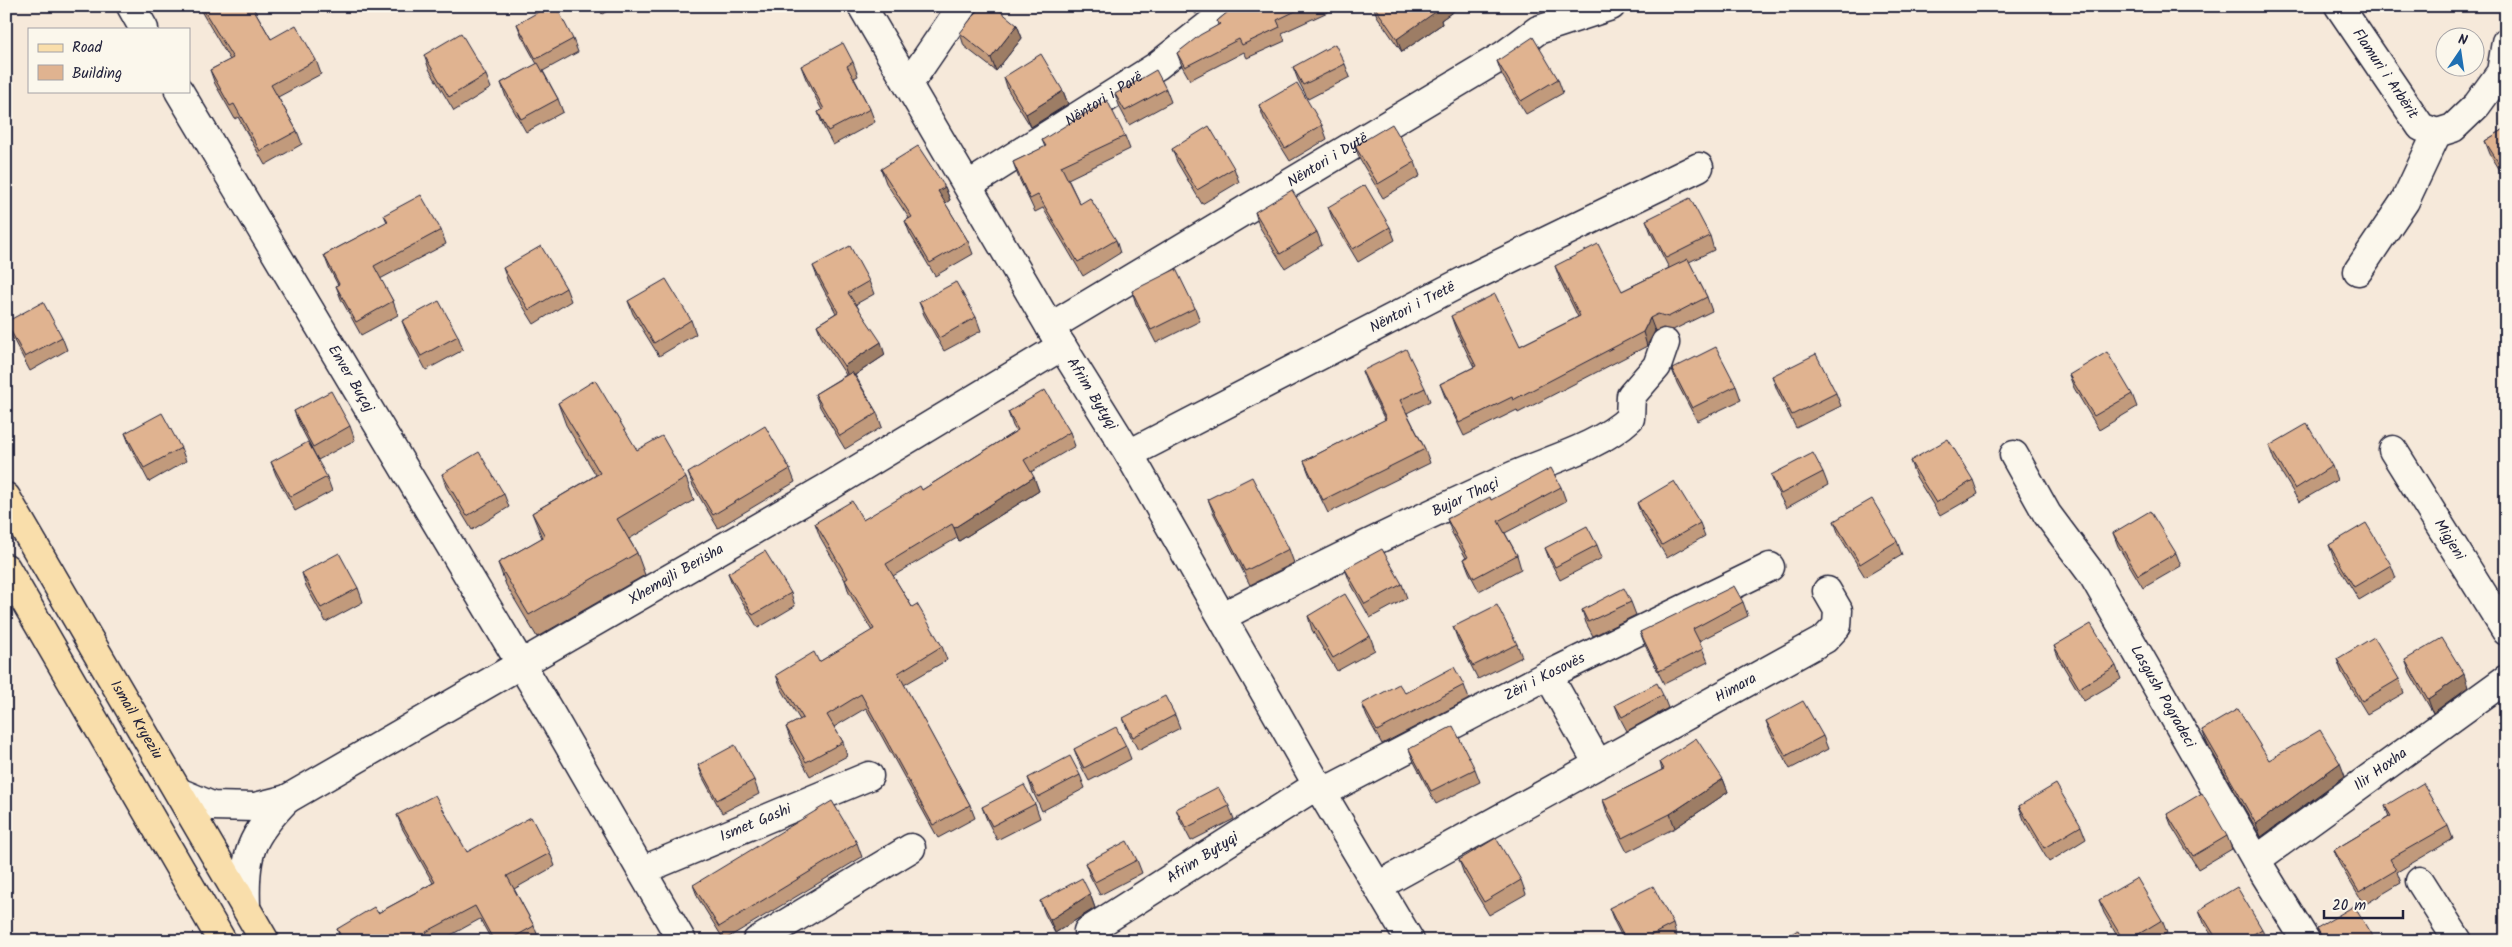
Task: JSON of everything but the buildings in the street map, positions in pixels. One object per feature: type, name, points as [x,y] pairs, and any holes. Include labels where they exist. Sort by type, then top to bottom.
[{"type":"main road","name":"Ismail Kryeziu","points":[[6,497],[181,793],[265,941]]},
{"type":"main road","points":[[6,568],[222,941]]},
{"type":"street","name":"Afrim Bytyqi","points":[[862,6],[969,185],[1056,337],[1129,454],[1410,941]]},
{"type":"street","points":[[908,85],[962,6]]},
{"type":"street","name":"Nëntori i Parë","points":[[969,185],[1157,66],[1233,6]]},
{"type":"street","name":"Nëntori i Dytë","points":[[1056,337],[1504,55],[1538,30],[1611,6]]},
{"type":"street","name":"Flamuri i Arbërit","points":[[2339,6],[2421,127],[2437,133]]},
{"type":"street","points":[[2358,271],[2405,201],[2437,133],[2453,128],[2503,76],[2506,42]]},
{"type":"street","name":"Enver Buçaj","points":[[180,92],[521,666]]},
{"type":"street","name":"Nëntori i Tretë","points":[[1129,454],[1464,281],[1698,166]]},
{"type":"street","name":"Xhemajli Berisha","points":[[181,793],[219,807],[255,807],[288,798],[521,666],[830,486],[1056,337]]},
{"type":"street","name":"Bujar Thaçi","points":[[1223,616],[1366,545],[1614,432],[1630,418],[1631,396],[1656,366],[1665,343]]},
{"type":"street","name":"Migjeni","points":[[2393,450],[2506,631]]},
{"type":"street","name":"Lasgush Pogradeci","points":[[2014,456],[2046,514],[2094,578],[2256,860],[2306,941]]},
{"type":"street","name":"Zëri i Kosovës","points":[[1321,789],[1548,675],[1770,567]]},
{"type":"street","name":"Himara","points":[[1378,886],[1825,639],[1837,626],[1838,610],[1827,591]]},
{"type":"street","points":[[521,666],[643,870],[682,941]]},
{"type":"street","points":[[1548,675],[1598,764]]},
{"type":"street","name":"Ilir Hoxha","points":[[2256,860],[2506,679]]},
{"type":"street","name":"Ismet Gashi","points":[[643,870],[869,776]]},
{"type":"street","name":"Afrim Bytyqi","points":[[1088,931],[1321,789]]},
{"type":"street","name":"Xhemajli Berisha","points":[[246,906],[245,872],[252,845],[263,824],[288,798]]},
{"type":"street","points":[[757,941],[911,848]]},
{"type":"street","points":[[2420,881],[2458,941]]}]
